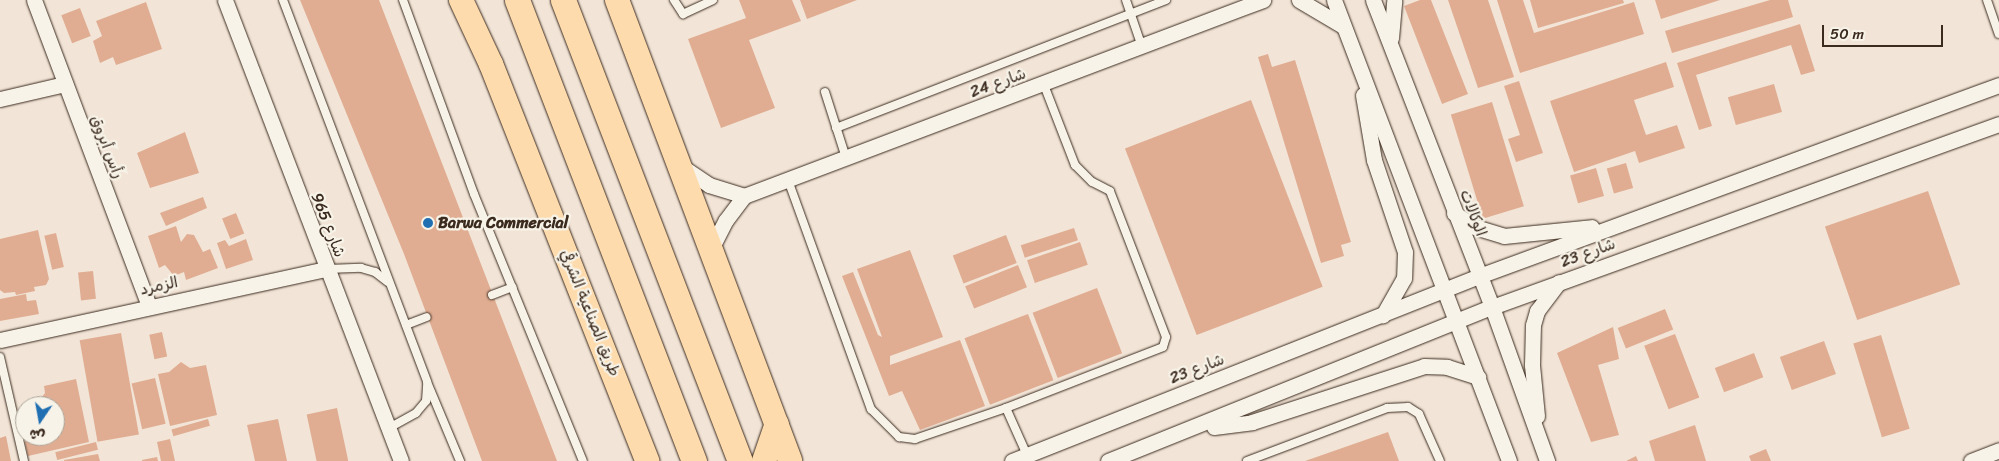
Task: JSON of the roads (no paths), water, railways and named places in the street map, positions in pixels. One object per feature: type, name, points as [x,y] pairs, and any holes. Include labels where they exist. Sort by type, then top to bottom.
[{"type":"highway","points":[[518,0],[694,461]]},
{"type":"highway","points":[[563,0],[740,461]]},
{"type":"main road","name":"طريق الصناعية الشرقي","points":[[461,0],[491,64],[634,423],[647,461]]},
{"type":"main road","points":[[617,0],[712,247],[790,461]]},
{"type":"main road","points":[[634,423],[665,461]]},
{"type":"main road","points":[[764,461],[776,424]]},
{"type":"main road","points":[[776,424],[800,461]]},
{"type":"street","name":"رأس أبروق","points":[[34,0],[149,306]]},
{"type":"street","name":"شارع 965","points":[[225,0],[401,461]]},
{"type":"street","name":"شارع 24","points":[[744,196],[1044,85],[1263,0]]},
{"type":"street","points":[[1299,0],[1344,26]]},
{"type":"street","points":[[1334,0],[1509,461]]},
{"type":"street","name":"الوكالات","points":[[1373,0],[1492,307],[1547,461]]},
{"type":"street","points":[[1391,47],[1394,0]]},
{"type":"street","points":[[1358,64],[1374,160],[1405,252],[1404,278],[1382,316]]},
{"type":"street","points":[[0,99],[65,84]]},
{"type":"street","name":"شارع 23","points":[[1012,461],[1479,276],[1999,86]]},
{"type":"street","name":"شارع 23","points":[[1108,461],[1195,429],[1457,321],[1560,281],[1999,124]]},
{"type":"street","points":[[679,164],[709,185],[744,196],[726,220],[712,247]]},
{"type":"street","name":"شارع 23","points":[[1454,213],[1475,228],[1504,236],[1618,224]]},
{"type":"street","name":"الزمرد","points":[[0,340],[326,268]]},
{"type":"street","name":"الوكالات","points":[[1540,440],[1532,365],[1533,325],[1537,312],[1560,281]]},
{"type":"street","name":"شارع 23","points":[[1195,429],[1252,422],[1424,366],[1447,367],[1478,377]]},
{"type":"street","points":[[634,423],[656,461]]},
{"type":"street","points":[[1971,461],[1999,450]]},
{"type":"lane","points":[[282,0],[388,282],[460,461]]},
{"type":"lane","points":[[403,0],[474,194],[583,461]]},
{"type":"lane","points":[[674,0],[683,14],[713,0]]},
{"type":"lane","points":[[1126,0],[1142,47]]},
{"type":"lane","points":[[836,128],[1166,0]]},
{"type":"lane","points":[[1987,0],[1999,34]]},
{"type":"lane","points":[[788,180],[871,409],[899,437],[915,439],[1006,408],[1163,347],[1166,337],[1110,191],[1092,182],[1076,165],[1044,85]]},
{"type":"lane","points":[[825,92],[846,158]]},
{"type":"lane","points":[[326,268],[361,268],[375,272],[388,282]]},
{"type":"lane","points":[[492,295],[513,287]]},
{"type":"lane","points":[[406,325],[427,317]]},
{"type":"lane","points":[[0,357],[24,461]]},
{"type":"lane","points":[[389,428],[416,413],[426,401],[427,382]]},
{"type":"lane","points":[[1246,461],[1387,408],[1408,407],[1419,414],[1440,461]]},
{"type":"lane","points":[[1006,408],[1027,455]]},
{"type":"place","name":"Barwa Commercial","points":[[428,223]]}]
